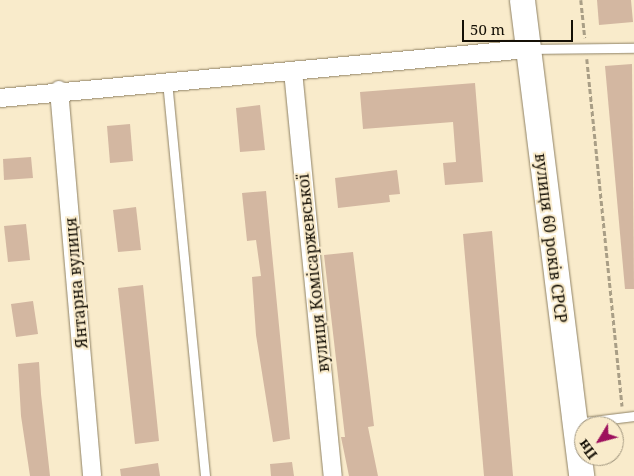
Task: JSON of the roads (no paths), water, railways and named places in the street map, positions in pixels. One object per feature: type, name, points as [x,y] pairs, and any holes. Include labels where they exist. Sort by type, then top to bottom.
[{"type":"street","name":"вулиця 60 років СРСР","points":[[522,0],[574,423]]},
{"type":"street","points":[[0,98],[59,90],[527,49]]},
{"type":"street","name":"вулиця Комісаржевської","points":[[293,71],[333,476]]},
{"type":"street","name":"Янтарна вулиця","points":[[59,90],[92,476]]},
{"type":"lane","points":[[527,49],[634,48]]},
{"type":"lane","points":[[167,82],[205,476]]}]
